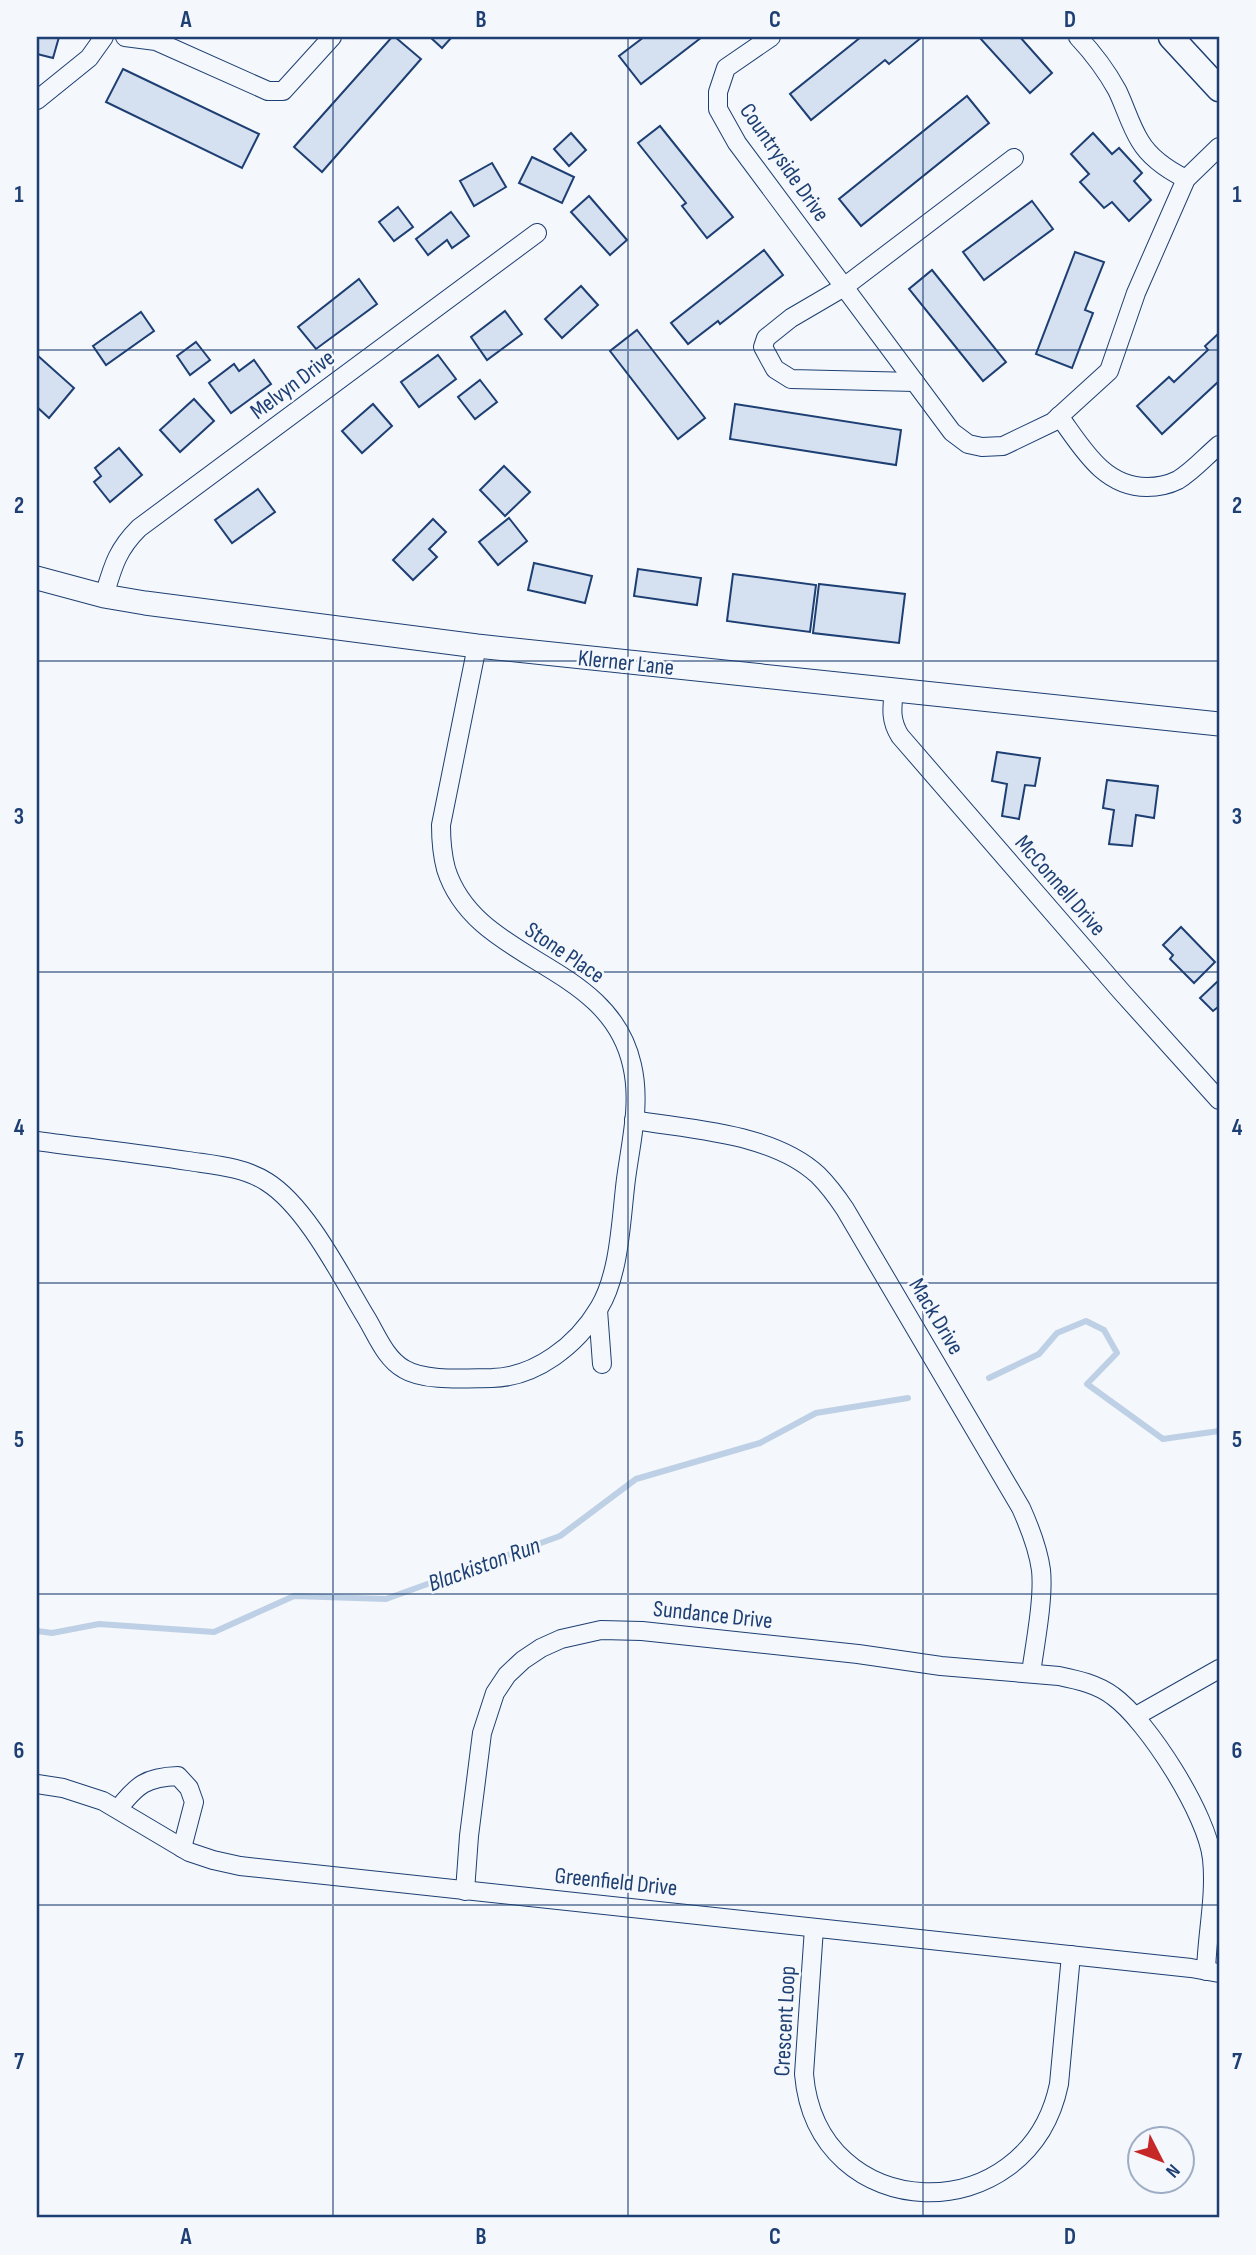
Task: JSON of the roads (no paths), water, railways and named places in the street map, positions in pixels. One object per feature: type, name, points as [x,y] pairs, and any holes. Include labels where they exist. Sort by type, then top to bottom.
[{"type":"main road","points":[[1171,37],[1219,89]]},
{"type":"street","points":[[37,100],[89,58],[104,37]]},
{"type":"street","points":[[125,37],[156,41],[268,91],[283,91],[332,37]]},
{"type":"street","name":"Countryside Drive","points":[[771,37],[726,68],[718,92],[718,109],[737,143],[952,432],[968,444],[982,447],[1003,446],[1042,428],[1109,372],[1136,293],[1186,179],[1219,147]]},
{"type":"street","points":[[1078,37],[1096,56],[1117,91],[1139,140],[1172,172],[1186,179]]},
{"type":"street","points":[[915,382],[791,379],[775,369],[763,347],[766,338],[790,318],[844,287],[1014,158]]},
{"type":"street","name":"Melvyn Drive","points":[[104,596],[115,558],[124,543],[139,528],[537,233]]},
{"type":"street","points":[[1059,416],[1096,466],[1114,480],[1136,487],[1160,487],[1179,480],[1219,445]]},
{"type":"street","name":"Klerner Lane","points":[[37,578],[104,596],[199,611],[477,646],[1219,724]]},
{"type":"street","name":"Stone Place","points":[[37,1142],[219,1166],[263,1179],[281,1191],[297,1207],[383,1347],[406,1371],[458,1378],[501,1378],[522,1373],[561,1352],[578,1337],[603,1301],[615,1260],[632,1149],[635,1086],[626,1046],[604,1009],[569,980],[505,941],[486,926],[454,889],[446,868],[441,825],[477,646]]},
{"type":"street","name":"McConnell Drive","points":[[894,690],[891,716],[893,726],[900,736],[1219,1100]]},
{"type":"street","name":"Mack Drive","points":[[634,1120],[714,1133],[767,1146],[803,1163],[832,1191],[845,1209],[1015,1497],[1031,1530],[1041,1573],[1031,1673]]},
{"type":"street","name":"Stone Place","points":[[598,1310],[602,1364]]},
{"type":"street","name":"Sundance Drive","points":[[464,1891],[468,1836],[482,1733],[495,1693],[507,1675],[523,1660],[561,1639],[601,1630],[642,1631],[1077,1679],[1112,1695],[1136,1716]]},
{"type":"street","points":[[1136,1716],[1219,1669]]},
{"type":"street","name":"Greenfield Drive","points":[[37,1784],[63,1788],[103,1801],[183,1848],[213,1860],[240,1866],[1213,1972],[1213,1872],[1208,1838],[1164,1756],[1136,1716]]},
{"type":"street","points":[[118,1809],[135,1788],[157,1777],[178,1776],[189,1788],[194,1801],[183,1848]]},
{"type":"street","name":"Crescent Loop","points":[[814,1927],[804,2074],[805,2093],[812,2113],[833,2148],[847,2162],[881,2183],[919,2193],[958,2189],[995,2176],[1026,2153],[1037,2138],[1055,2104],[1059,2084],[1072,1955]]},
{"type":"waterway","name":"Blackiston Run","points":[[989,1378],[1039,1354],[1057,1333],[1086,1321],[1104,1330],[1117,1353],[1087,1384],[1163,1439],[1219,1431]]},
{"type":"waterway","name":"Blackiston Run","points":[[37,1631],[52,1633],[99,1624],[214,1632],[294,1596],[386,1599],[560,1536],[636,1479],[760,1443],[816,1413],[908,1398]]}]
